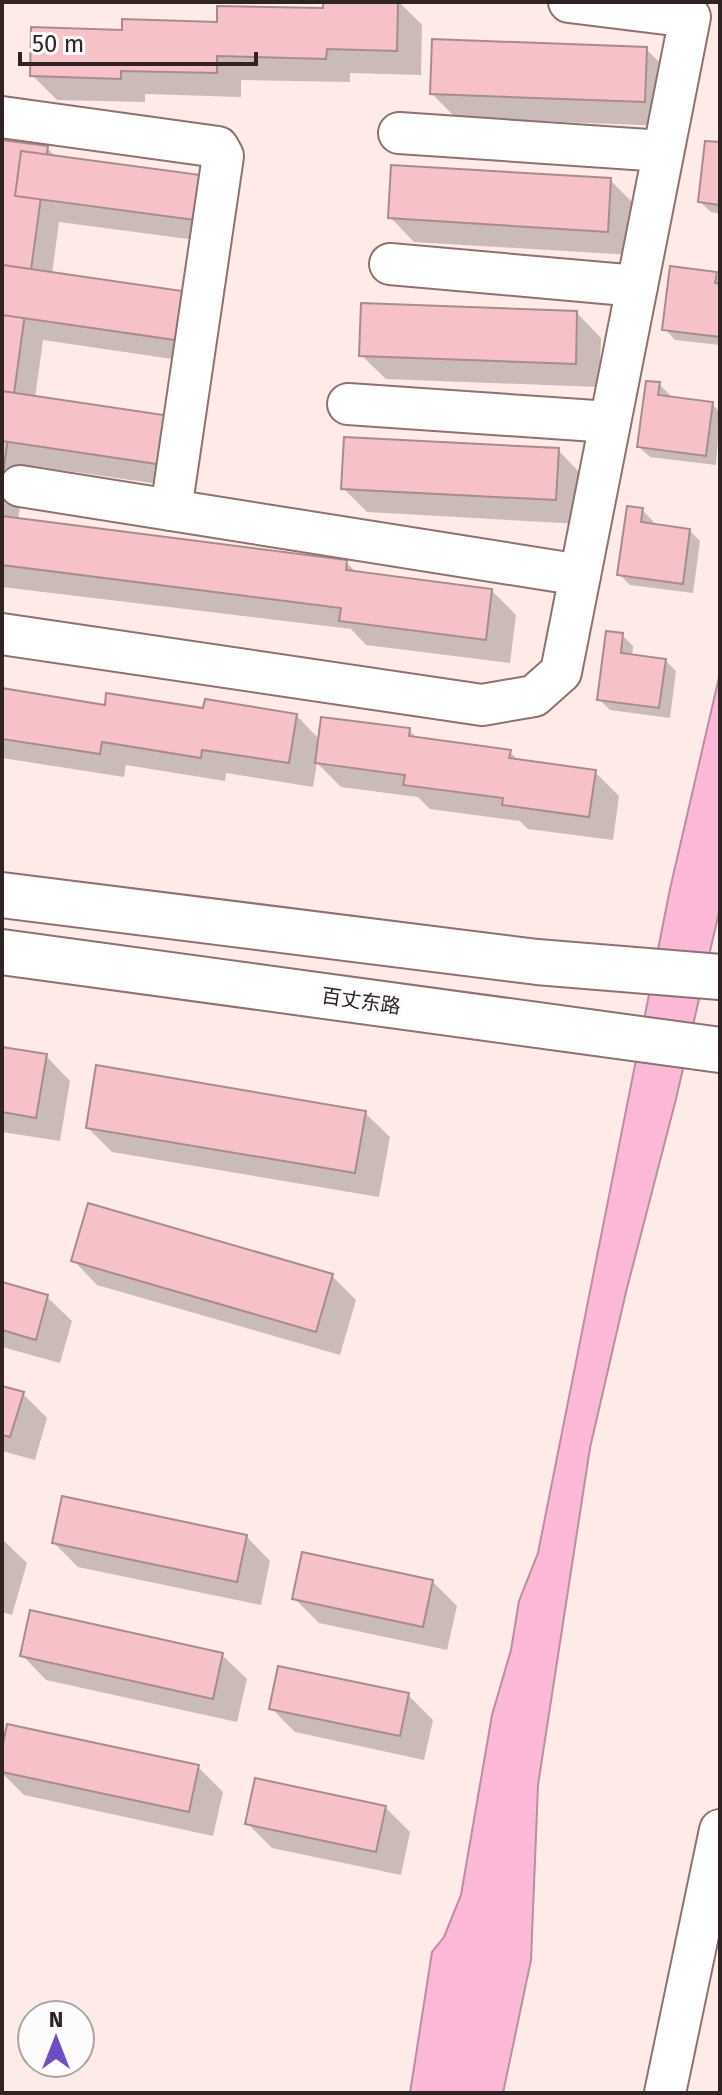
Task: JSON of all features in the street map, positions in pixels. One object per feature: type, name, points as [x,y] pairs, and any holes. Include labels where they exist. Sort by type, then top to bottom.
[{"type":"main road","points":[[2,895],[537,962],[720,977]]},
{"type":"main road","name":"百丈东路","points":[[2,952],[720,1050]]},
{"type":"street","points":[[2,634],[482,705],[534,696],[561,672],[692,10],[569,2]]},
{"type":"street","points":[[2,117],[218,147],[223,156],[171,510]]},
{"type":"street","points":[[399,133],[663,151]]},
{"type":"street","points":[[390,264],[637,286]]},
{"type":"street","points":[[348,404],[610,422]]},
{"type":"street","points":[[20,486],[580,575]]},
{"type":"street","points":[[665,2093],[720,1830]]},
{"type":"shaded area","points":[[720,673],[720,908],[590,1448],[538,1785],[531,1960],[503,2093],[410,2093],[432,1952],[444,1937],[461,1895],[492,1715],[511,1650],[519,1601],[538,1553],[670,889]]},
{"type":"building","points":[[323,2],[398,2],[397,51],[327,49],[326,59],[217,56],[217,73],[121,71],[121,79],[30,76],[31,27],[122,30],[122,19],[217,22],[217,6],[323,8]]},
{"type":"building","points":[[432,39],[647,47],[645,102],[430,94]]},
{"type":"building","points":[[2,140],[48,146],[2,481]]},
{"type":"building","points":[[705,141],[720,142],[720,205],[698,202]]},
{"type":"building","points":[[21,151],[208,176],[202,221],[15,196]]},
{"type":"building","points":[[391,165],[611,178],[608,232],[388,218]]},
{"type":"building","points":[[3,265],[196,293],[189,342],[2,315]]},
{"type":"building","points":[[670,266],[717,272],[715,283],[720,284],[720,337],[662,330]]},
{"type":"building","points":[[361,303],[577,311],[576,364],[359,356]]},
{"type":"building","points":[[646,381],[660,382],[658,395],[713,402],[706,456],[637,447]]},
{"type":"building","points":[[2,391],[177,417],[170,466],[2,441]]},
{"type":"building","points":[[344,437],[559,448],[556,500],[341,489]]},
{"type":"building","points":[[627,506],[643,508],[641,522],[690,529],[683,584],[617,575]]},
{"type":"building","points":[[2,516],[347,560],[346,570],[492,589],[486,640],[339,621],[341,608],[2,565]]},
{"type":"building","points":[[606,631],[623,633],[621,653],[666,659],[659,708],[597,700]]},
{"type":"building","points":[[2,688],[105,705],[106,693],[203,708],[205,699],[297,714],[289,763],[202,750],[201,758],[102,742],[100,754],[2,739]]},
{"type":"building","points":[[321,717],[410,728],[409,736],[511,750],[509,758],[596,770],[589,817],[502,805],[503,798],[403,785],[405,775],[315,763]]},
{"type":"building","points":[[2,1047],[47,1054],[36,1118],[2,1112]]},
{"type":"building","points":[[96,1065],[366,1111],[355,1173],[86,1128]]},
{"type":"building","points":[[88,1203],[333,1274],[316,1332],[71,1261]]},
{"type":"building","points":[[2,1282],[48,1295],[36,1340],[2,1330]]},
{"type":"building","points":[[2,1386],[24,1392],[10,1437],[2,1435]]},
{"type":"building","points":[[62,1496],[247,1535],[237,1582],[52,1543]]},
{"type":"building","points":[[302,1552],[433,1580],[423,1627],[292,1599]]},
{"type":"building","points":[[30,1610],[223,1653],[213,1699],[20,1656]]},
{"type":"building","points":[[278,1666],[409,1693],[400,1736],[269,1709]]},
{"type":"building","points":[[7,1724],[199,1765],[189,1812],[2,1772],[2,1748]]},
{"type":"building","points":[[255,1778],[386,1806],[376,1852],[245,1824]]}]
